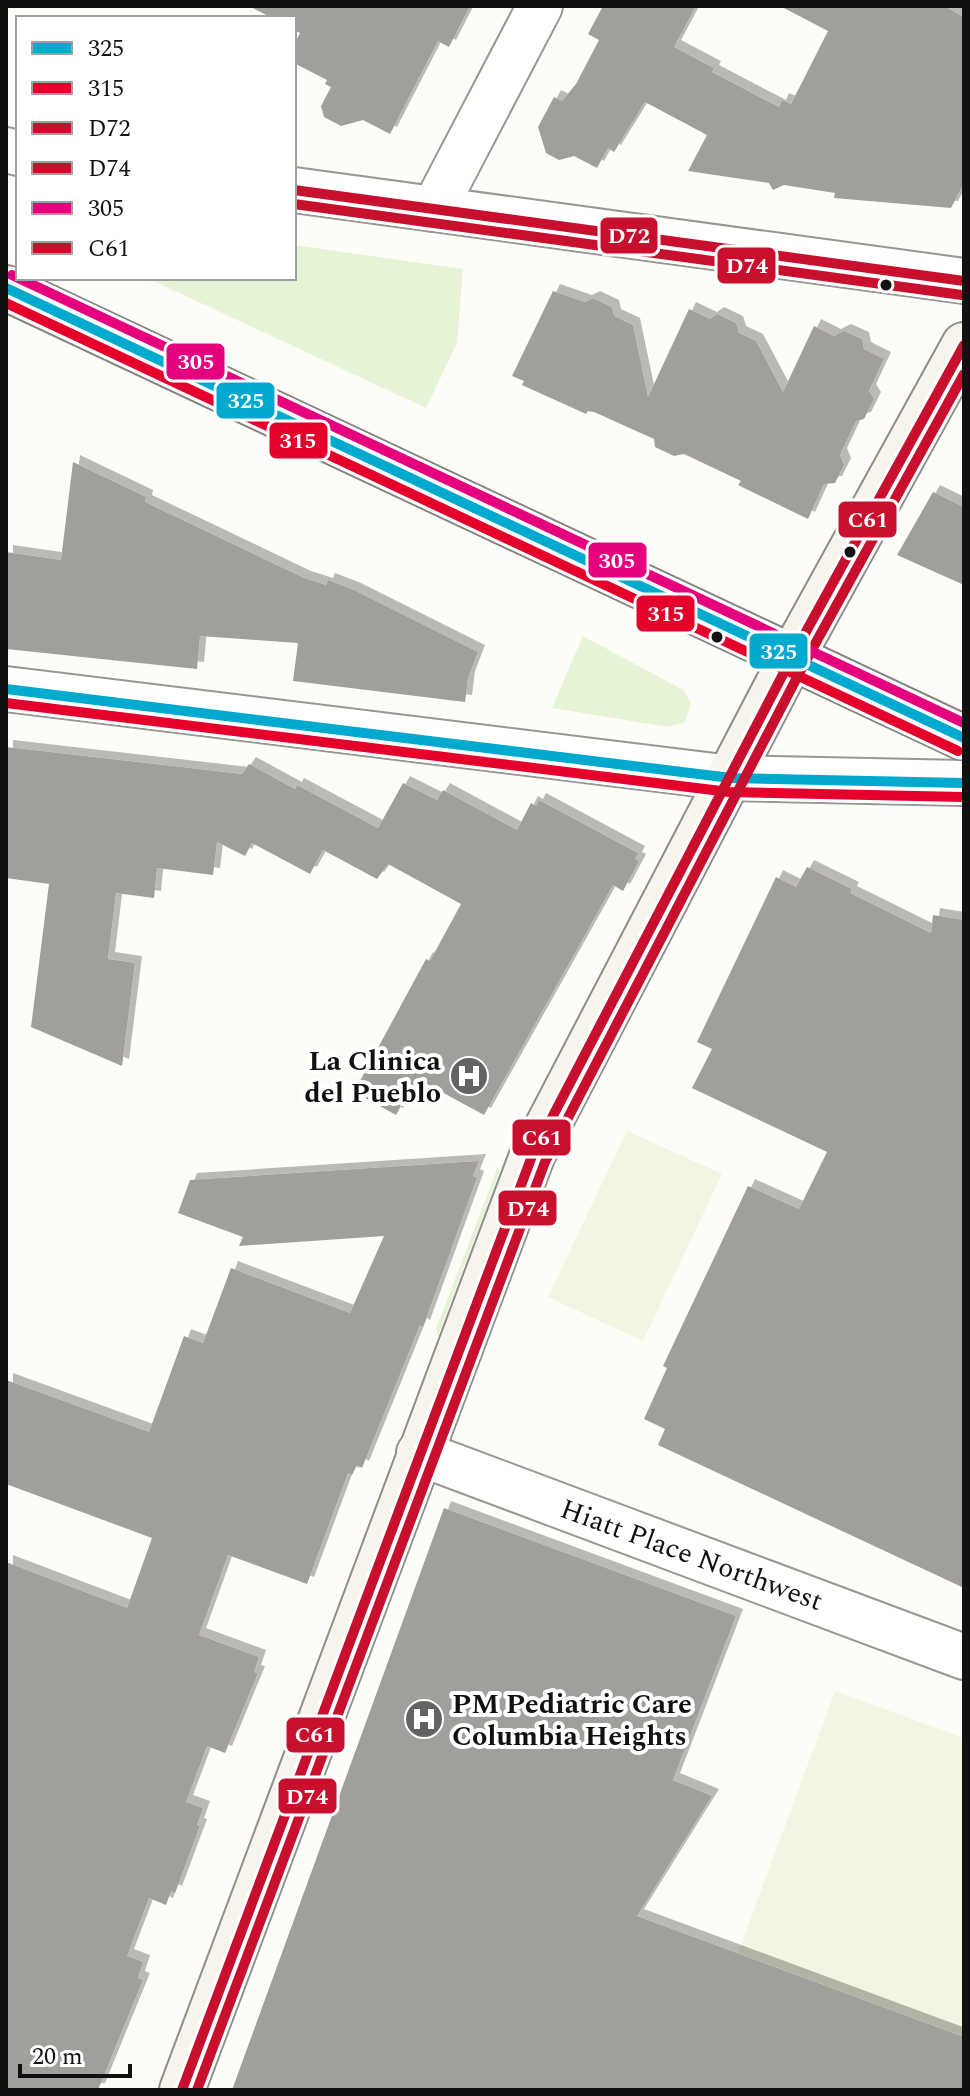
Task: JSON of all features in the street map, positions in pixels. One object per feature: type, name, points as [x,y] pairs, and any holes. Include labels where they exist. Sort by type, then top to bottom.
[{"type":"main road","points":[[6,288],[964,738]]},
{"type":"main road","points":[[182,2090],[532,1156],[792,657],[964,345]]},
{"type":"street","points":[[434,209],[540,6]]},
{"type":"street","points":[[296,190],[964,281]]},
{"type":"street","points":[[6,689],[731,778],[964,783]]},
{"type":"street","name":"Hiatt Place Northwest","points":[[419,1453],[964,1657]]},
{"type":"green space","points":[[296,245],[463,269],[457,343],[426,408],[151,280],[296,280]]},
{"type":"green space","points":[[583,636],[683,690],[691,703],[685,722],[668,727],[552,708]]},
{"type":"green space","points":[[627,1131],[722,1174],[643,1341],[548,1297]]},
{"type":"green space","points":[[498,1167],[500,1171],[438,1336],[436,1329]]},
{"type":"green space","points":[[835,1691],[964,1738],[964,2037],[738,1953]]},
{"type":"building","points":[[249,6],[470,6],[449,47],[438,41],[390,134],[363,120],[341,126],[324,117],[321,106],[331,87],[325,84],[327,80],[296,64],[296,40],[300,33],[296,31],[296,16],[268,16]]},
{"type":"building","points":[[603,6],[696,6],[674,47],[714,68],[712,72],[779,107],[782,100],[791,104],[828,31],[780,6],[944,6],[964,17],[964,183],[951,208],[834,198],[835,193],[784,185],[773,190],[769,183],[688,171],[707,135],[645,102],[614,152],[608,148],[597,168],[574,156],[559,160],[546,153],[538,127],[554,97],[562,101],[576,84],[599,40],[588,34]]},
{"type":"building","points":[[553,291],[585,302],[593,298],[612,307],[614,316],[633,325],[648,397],[689,309],[710,319],[717,314],[736,323],[739,333],[756,341],[783,392],[814,326],[834,336],[844,331],[862,339],[864,349],[884,359],[869,391],[874,399],[864,419],[856,421],[840,455],[844,465],[835,483],[824,484],[808,519],[738,485],[741,481],[684,454],[674,456],[655,447],[654,439],[594,412],[588,411],[586,414],[522,385],[524,381],[512,376]]},
{"type":"building","points":[[73,462],[146,497],[145,502],[304,578],[326,585],[328,580],[354,590],[478,652],[468,678],[465,702],[293,681],[298,643],[200,636],[197,669],[6,649],[6,552],[61,560]]},
{"type":"building","points":[[933,492],[964,507],[964,585],[897,555]]},
{"type":"building","points":[[6,747],[242,774],[249,764],[295,789],[297,785],[378,828],[403,783],[437,800],[443,790],[517,830],[531,803],[536,806],[539,800],[638,853],[635,859],[639,861],[623,891],[613,885],[484,1115],[416,1078],[396,1115],[354,1092],[426,959],[430,961],[461,904],[388,864],[377,879],[323,850],[310,874],[252,843],[245,856],[217,842],[213,875],[157,868],[154,898],[116,893],[108,959],[135,963],[122,1066],[31,1027],[49,884],[6,878]]},
{"type":"building","points":[[807,867],[852,889],[850,893],[931,933],[933,915],[964,920],[964,1588],[658,1445],[665,1429],[644,1419],[667,1368],[663,1366],[748,1186],[799,1209],[827,1152],[692,1088],[712,1049],[697,1042],[776,877],[796,887]]},
{"type":"building","points":[[479,1161],[473,1176],[477,1178],[423,1327],[420,1325],[362,1468],[357,1465],[352,1475],[348,1473],[307,1584],[228,1555],[199,1635],[259,1657],[254,1672],[258,1673],[225,1753],[207,1746],[186,1802],[203,1808],[197,1825],[200,1826],[175,1893],[171,1891],[166,1905],[149,1898],[127,1956],[143,1962],[138,1978],[143,1980],[98,2090],[6,2090],[6,1562],[127,1608],[152,1538],[6,1484],[6,1380],[149,1432],[184,1336],[203,1343],[231,1268],[350,1313],[384,1236],[239,1246],[243,1237],[178,1213],[190,1180]]},
{"type":"building","points":[[444,1508],[736,1616],[673,1780],[712,1796],[637,1916],[964,2037],[964,2090],[232,2090]]},
{"type":"transit line","name":"D72","points":[[296,190],[964,281]]},
{"type":"transit line","name":"D74","points":[[296,204],[962,295]]},
{"type":"transit line","name":"305","points":[[12,275],[16,277]]},
{"type":"transit line","name":"305","points":[[23,280],[964,723]]},
{"type":"transit line","name":"325","points":[[6,288],[964,738]]},
{"type":"transit line","name":"315","points":[[6,303],[958,751]]},
{"type":"transit line","name":"C61","points":[[182,2090],[532,1156],[792,657],[964,345]]},
{"type":"transit line","name":"D74","points":[[197,2090],[545,1162],[804,664],[964,374]]},
{"type":"transit line","name":"325","points":[[6,689],[731,778],[964,783]]},
{"type":"transit line","name":"315","points":[[6,703],[729,792],[964,797]]},
{"type":"place","name":"La Clinica del Pueblo","points":[[469,1076]]},
{"type":"place","name":"PM Pediatric Care Columbia Heights","points":[[424,1719]]}]
